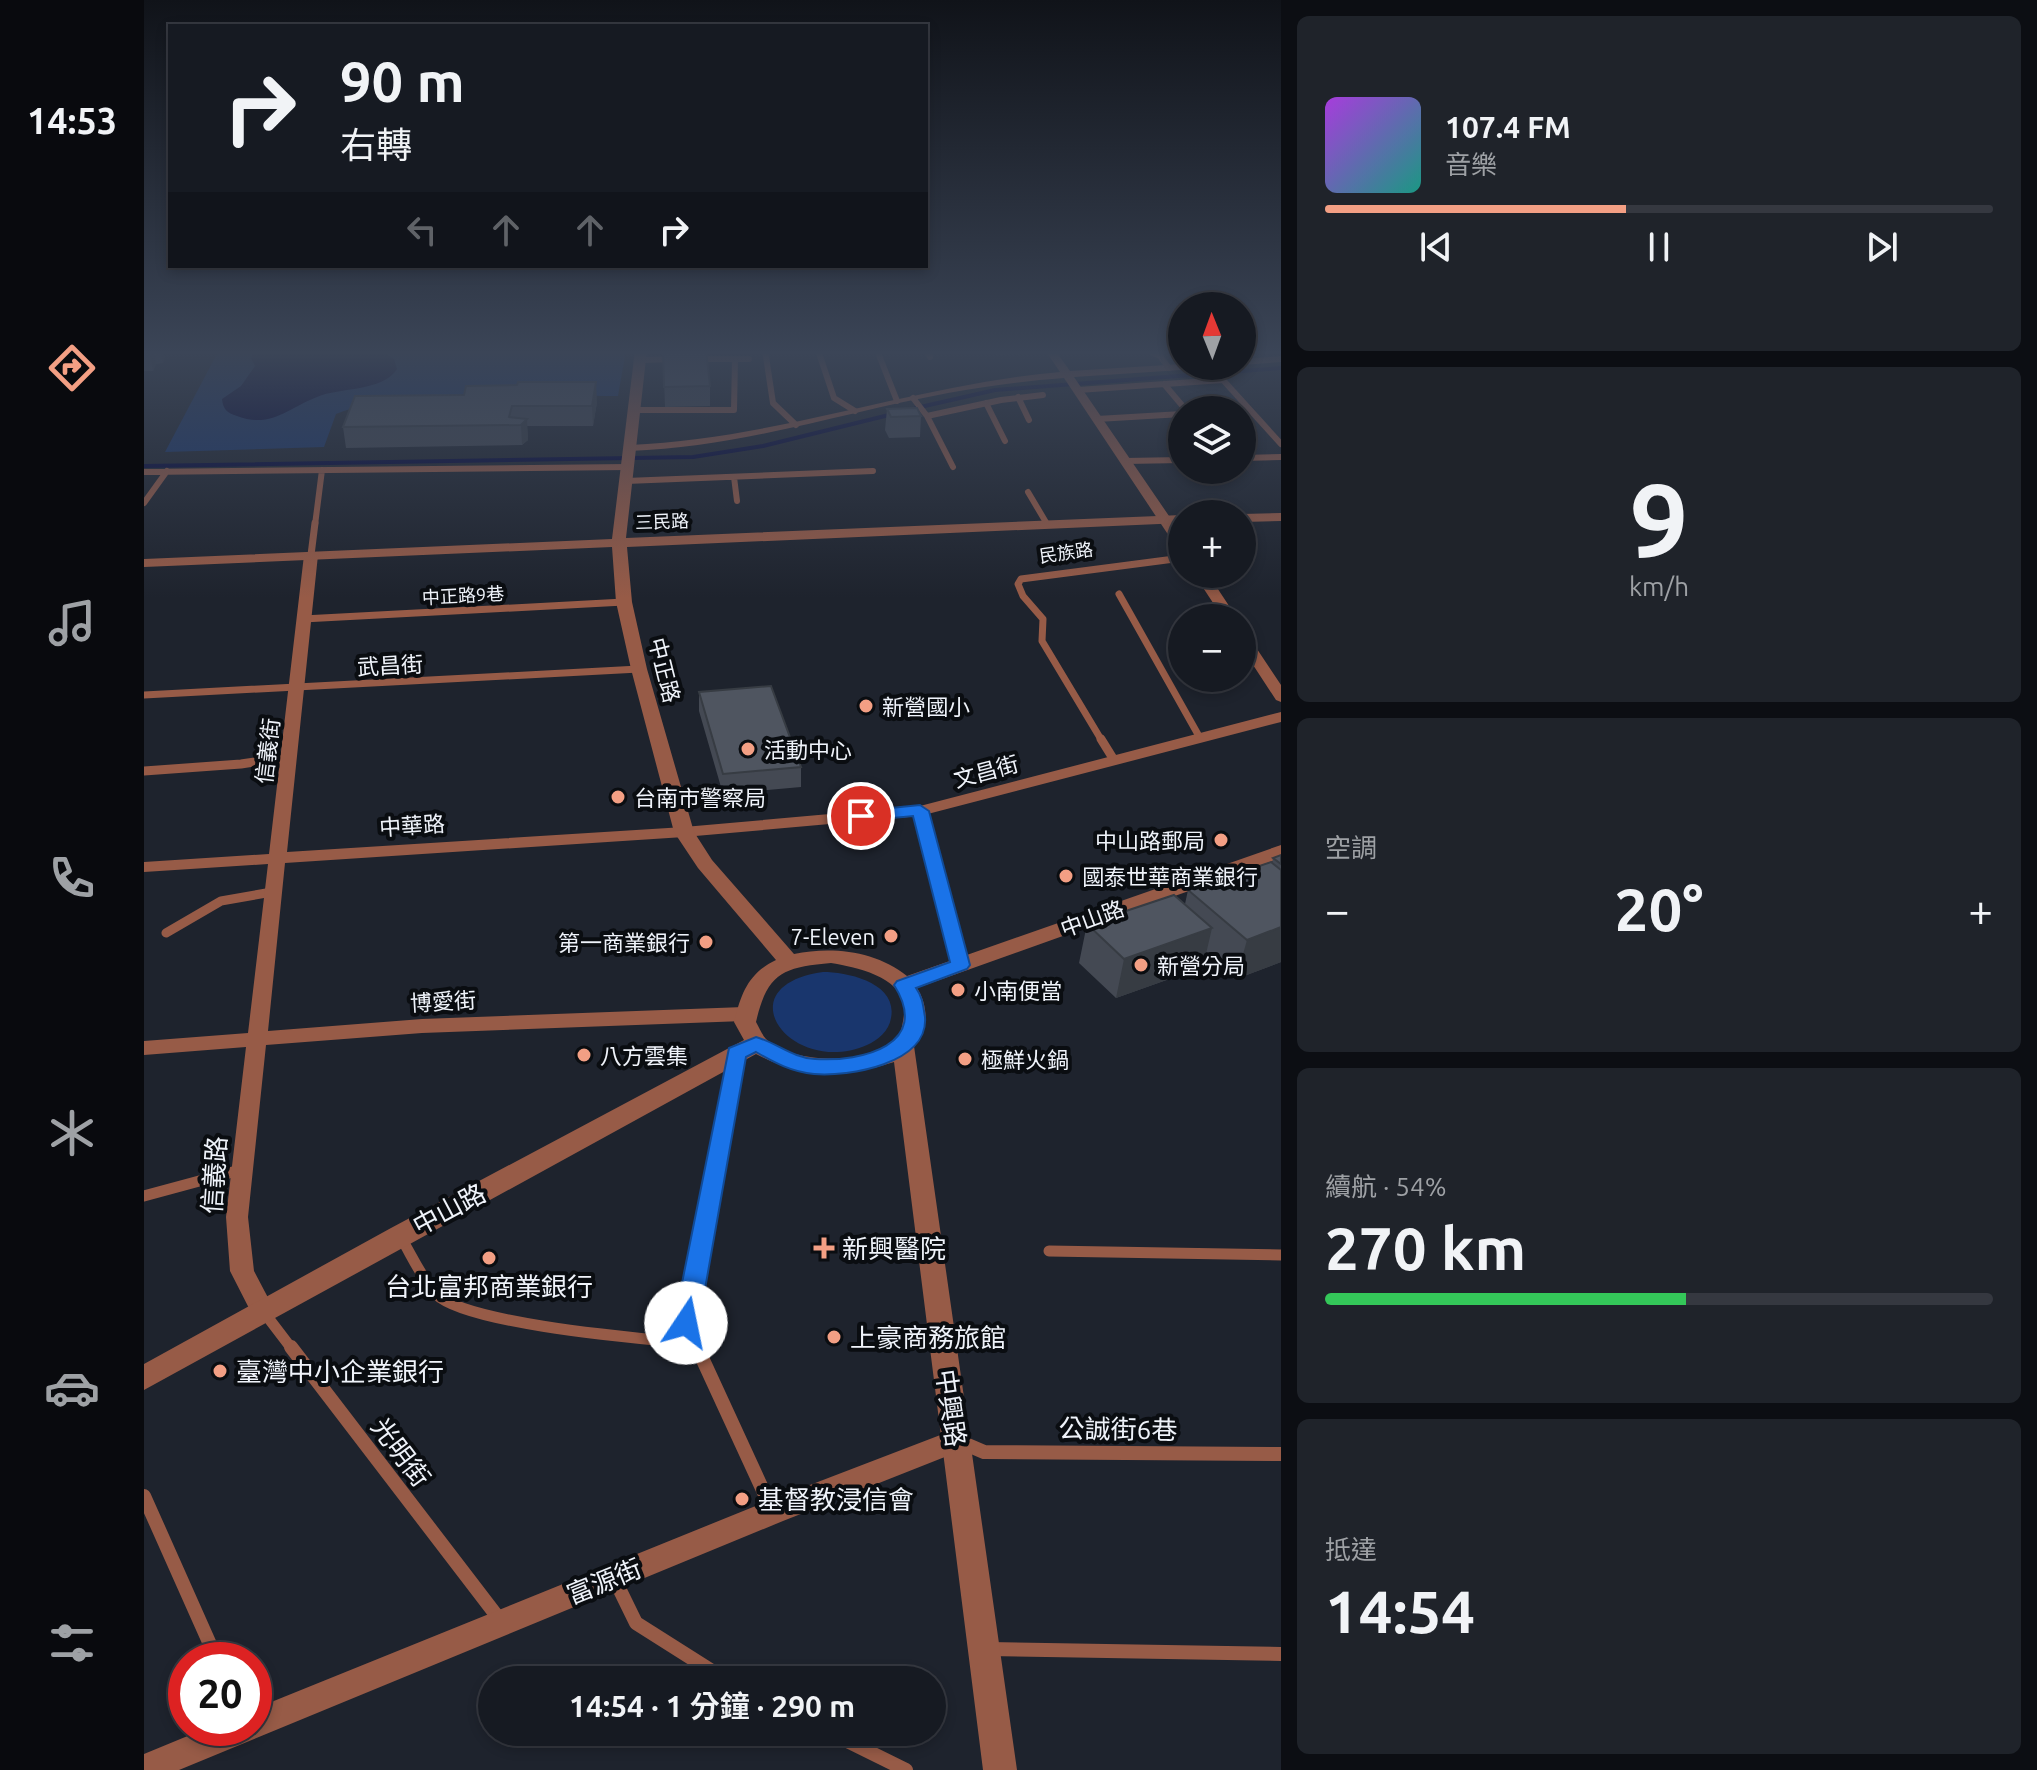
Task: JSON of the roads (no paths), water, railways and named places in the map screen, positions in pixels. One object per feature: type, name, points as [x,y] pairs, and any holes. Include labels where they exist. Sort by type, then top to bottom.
[{"type":"street","name":"中正路","points":[[633,433],[619,541],[624,602],[684,832],[705,864],[788,961]]},
{"type":"street","points":[[628,463],[761,433]]},
{"type":"street","points":[[1106,433],[1168,524]]},
{"type":"street","points":[[1256,518],[1281,517]]},
{"type":"street","name":"三民路","points":[[144,563],[1165,519]]},
{"type":"street","name":"信義街","points":[[255,1038],[311,555]]},
{"type":"street","points":[[1256,659],[1281,697]]},
{"type":"street","name":"文昌街","points":[[684,832],[920,811],[1281,717]]},
{"type":"street","name":"中華路","points":[[144,867],[684,832]]},
{"type":"street","name":"中山路","points":[[904,985],[1281,851]]},
{"type":"street","points":[[831,956],[852,959],[873,966],[904,985],[913,998],[915,1025],[903,1046],[867,1063],[815,1067],[746,1048],[744,1014],[747,1001],[761,978],[788,961],[831,956]]},
{"type":"street","name":"博愛街","points":[[144,1048],[422,1026],[744,1014]]},
{"type":"street","name":"信義路","points":[[255,1038],[237,1217],[242,1271],[263,1311]]},
{"type":"street","name":"中興路","points":[[903,1046],[1000,1770]]},
{"type":"street","name":"中山路","points":[[144,1378],[746,1048]]},
{"type":"street","name":"富源街","points":[[272,1717],[773,1512],[956,1441]]},
{"type":"street","points":[[144,1769],[200,1746]]},
{"type":"lane","points":[[935,433],[953,467]]},
{"type":"lane","points":[[1001,433],[1005,441]]},
{"type":"lane","points":[[1256,458],[1281,457]]},
{"type":"lane","points":[[1125,461],[1168,460]]},
{"type":"lane","points":[[144,472],[628,463],[734,477],[873,471]]},
{"type":"lane","name":"信義街","points":[[311,555],[322,470]]},
{"type":"lane","points":[[144,503],[167,471]]},
{"type":"lane","points":[[734,477],[737,501]]},
{"type":"lane","points":[[1028,492],[1047,524]]},
{"type":"lane","name":"民族路","points":[[1114,760],[1042,641],[1043,619],[1023,596],[1018,584],[1021,579],[1064,571],[1168,560]]},
{"type":"lane","points":[[1119,594],[1200,738]]},
{"type":"lane","name":"中正路9巷","points":[[303,619],[624,602]]},
{"type":"lane","name":"武昌街","points":[[144,695],[639,669]]},
{"type":"lane","points":[[144,771],[241,764],[288,757]]},
{"type":"lane","points":[[920,811],[960,965]]},
{"type":"lane","points":[[166,933],[221,901],[272,892]]},
{"type":"lane","points":[[746,1048],[686,1323],[773,1512]]},
{"type":"lane","points":[[144,1196],[240,1170]]},
{"type":"lane","points":[[400,1235],[437,1295],[465,1309],[577,1332],[697,1344]]},
{"type":"lane","points":[[1049,1251],[1281,1255]]},
{"type":"lane","name":"光明街","points":[[263,1311],[502,1623]]},
{"type":"lane","name":"公誠街6巷","points":[[956,1441],[984,1452],[1281,1454]]},
{"type":"lane","points":[[144,1496],[209,1642]]},
{"type":"lane","points":[[613,1577],[636,1623],[704,1666]]},
{"type":"lane","points":[[984,1649],[1281,1654]]},
{"type":"lane","points":[[857,1746],[906,1770]]},
{"type":"waterway","points":[[144,466],[693,457],[763,446],[817,433]]},
{"type":"place","name":"新營國小","points":[[866,706]]},
{"type":"place","name":"活動中心","points":[[748,749]]},
{"type":"place","name":"台南市警察局","points":[[618,797]]},
{"type":"place","name":"中山路郵局","points":[[1221,840]]},
{"type":"place","name":"國泰世華商業銀行","points":[[1066,876]]},
{"type":"place","name":"7-Eleven","points":[[891,936]]},
{"type":"place","name":"第一商業銀行","points":[[706,942]]},
{"type":"place","name":"新營分局","points":[[1141,965]]},
{"type":"place","name":"小南便當","points":[[958,990]]},
{"type":"place","name":"八方雲集","points":[[584,1055]]},
{"type":"place","name":"極鮮火鍋","points":[[965,1059]]},
{"type":"place","name":"新興醫院","points":[[824,1248]]},
{"type":"place","name":"台北富邦商業銀行","points":[[489,1258]]},
{"type":"place","name":"上豪商務旅館","points":[[834,1337]]},
{"type":"place","name":"臺灣中小企業銀行","points":[[220,1371]]},
{"type":"place","name":"基督教浸信會","points":[[742,1499]]}]
